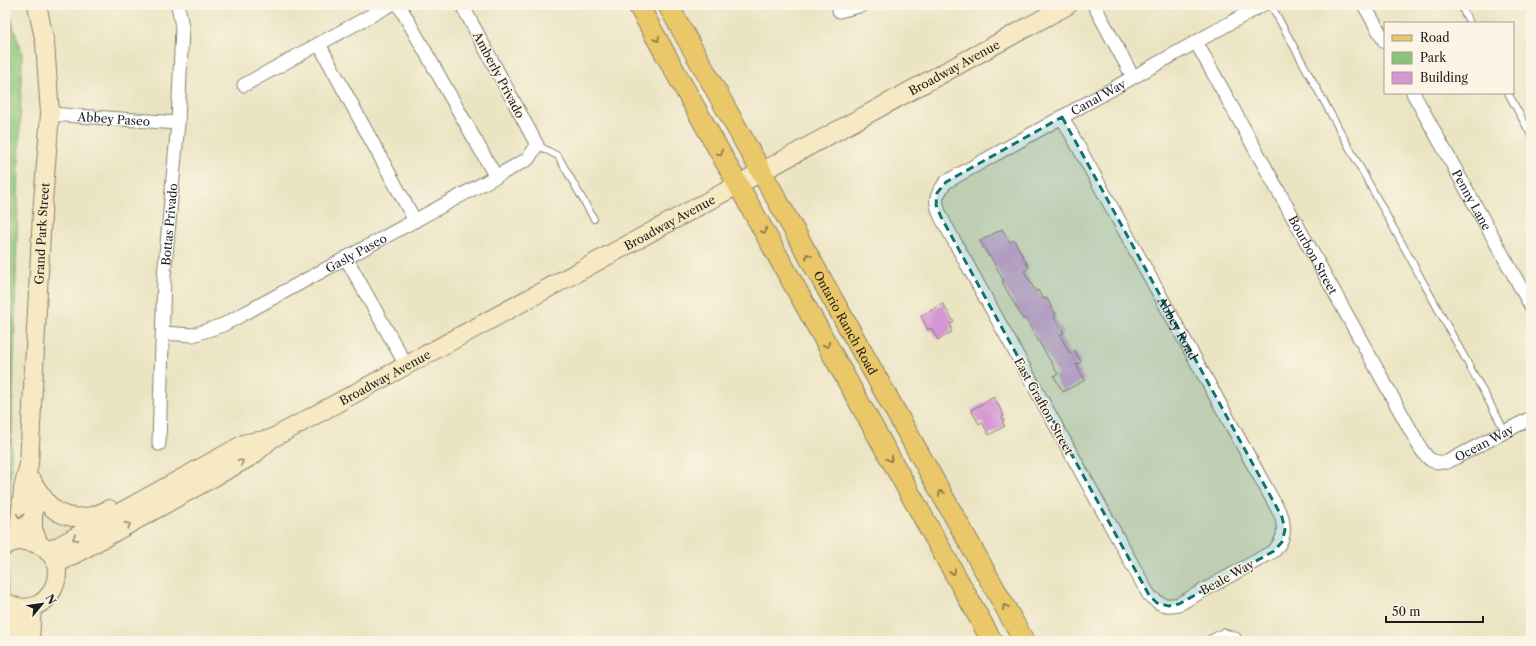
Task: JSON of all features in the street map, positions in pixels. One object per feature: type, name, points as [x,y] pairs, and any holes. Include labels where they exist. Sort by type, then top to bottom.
[{"type":"main road","points":[[638,5],[992,641]]},
{"type":"main road","points":[[644,5],[658,13],[746,169],[753,172],[762,172]]},
{"type":"main road","name":"Ontario Ranch Road","points":[[668,5],[1024,641]]},
{"type":"main road","points":[[738,185],[746,185],[757,193],[836,333],[860,349]]},
{"type":"street","name":"Grand Park Street","points":[[6,545],[19,532],[23,488],[29,464],[42,214],[50,114],[46,44],[37,5]]},
{"type":"street","name":"Bottas Privado","points":[[159,444],[164,277],[178,123],[182,28],[178,5]]},
{"type":"street","points":[[244,85],[390,5]]},
{"type":"street","points":[[400,5],[496,177]]},
{"type":"street","name":"Amberly Privado","points":[[462,5],[537,145]]},
{"type":"street","points":[[839,11],[863,5]]},
{"type":"street","name":"Broadway Avenue","points":[[48,554],[252,456],[271,439],[1068,5]]},
{"type":"street","points":[[1094,5],[1133,77]]},
{"type":"street","name":"Canal Way","points":[[937,193],[946,182],[1262,5]]},
{"type":"street","points":[[1364,5],[1384,40]]},
{"type":"street","name":"Bourbon Street","points":[[1196,42],[1420,449],[1427,458],[1436,462]]},
{"type":"street","points":[[318,44],[415,221]]},
{"type":"street","name":"Penny Lane","points":[[1414,94],[1531,306]]},
{"type":"street","name":"Abbey Paseo","points":[[50,114],[178,123]]},
{"type":"street","name":"Abbey Road","points":[[1062,116],[1282,517],[1284,530],[1282,542]]},
{"type":"street","name":"Gasly Paseo","points":[[163,332],[193,335],[223,325],[528,160],[537,145]]},
{"type":"street","name":"East Grafton Street","points":[[937,193],[936,205],[941,217],[1149,596],[1157,603],[1169,606]]},
{"type":"street","points":[[346,258],[406,365]]},
{"type":"street","name":"Ocean Way","points":[[1436,462],[1447,462],[1531,418]]},
{"type":"street","name":"Broadway Avenue","points":[[48,554],[246,443],[271,439]]},
{"type":"street","points":[[34,486],[52,508],[68,516],[82,518],[98,515],[203,456],[246,443]]},
{"type":"street","name":"Grand Park Street","points":[[29,464],[34,486],[33,529],[48,554]]},
{"type":"street","points":[[6,545],[23,540],[48,554],[57,578],[55,588],[41,603],[17,605]]},
{"type":"street","name":"Beale Way","points":[[1169,606],[1179,604],[1274,551],[1282,542]]},
{"type":"street","points":[[16,641],[17,605]]},
{"type":"street","points":[[17,605],[30,641]]},
{"type":"lane","points":[[1271,5],[1505,431]]},
{"type":"lane","points":[[1460,5],[1469,22]]},
{"type":"lane","points":[[1509,94],[1531,135]]},
{"type":"lane","points":[[537,145],[558,156],[594,219]]},
{"type":"lane","points":[[1206,641],[1223,632],[1237,636],[1240,641]]},
{"type":"highlighted area","points":[[1062,117],[1282,517],[1285,530],[1282,542],[1274,551],[1179,604],[1169,606],[1157,603],[1149,595],[941,217],[936,205],[937,193],[946,182]]},
{"type":"green space","points":[[5,5],[7,5],[22,54],[6,641],[5,641]]},
{"type":"building","points":[[1002,229],[1010,242],[1014,240],[1029,268],[1024,271],[1036,292],[1038,290],[1043,299],[1046,297],[1056,315],[1054,316],[1064,333],[1060,335],[1070,354],[1075,351],[1081,362],[1076,365],[1085,380],[1063,392],[1054,376],[1058,374],[1025,318],[1023,319],[1002,282],[1004,281],[980,241]]},
{"type":"building","points":[[943,304],[954,322],[950,324],[952,327],[950,328],[952,332],[938,340],[931,328],[928,330],[921,316]]},
{"type":"building","points":[[994,397],[1004,416],[1002,417],[1004,421],[1002,422],[1005,426],[989,435],[982,422],[979,424],[971,410]]}]
